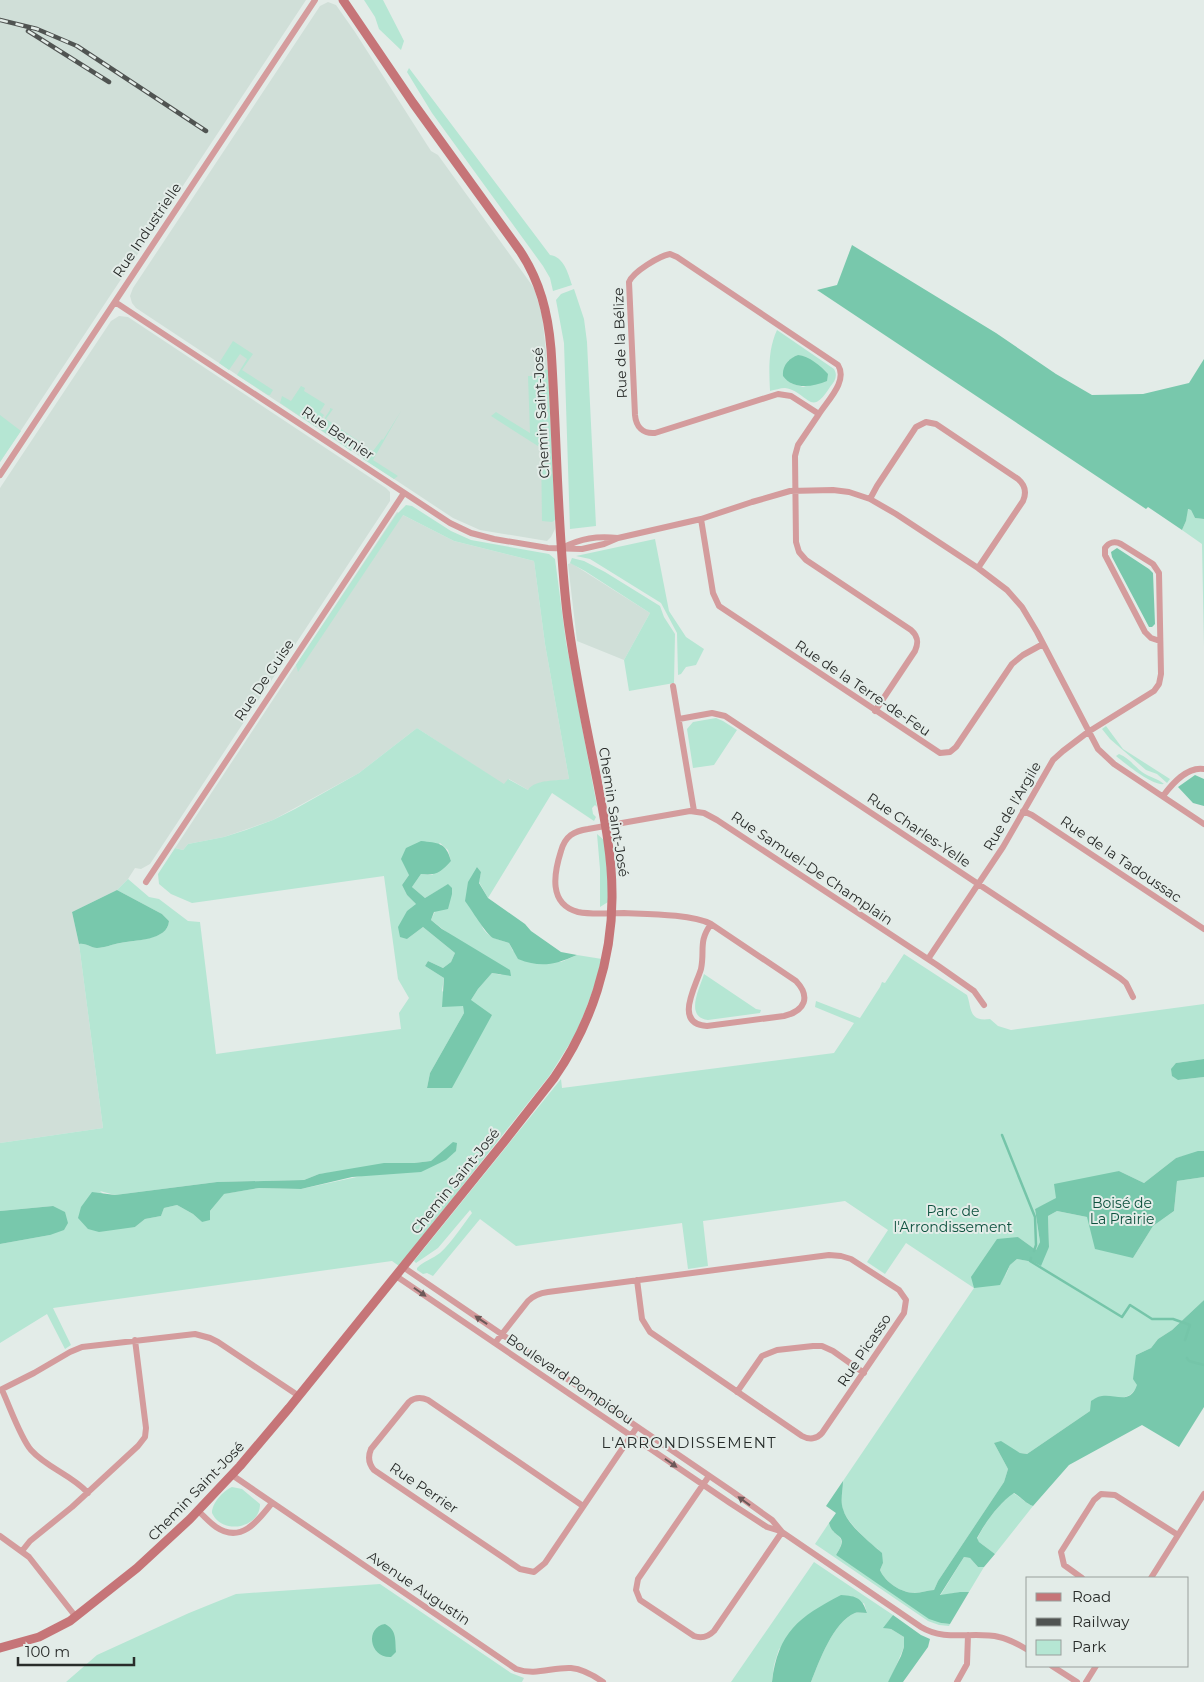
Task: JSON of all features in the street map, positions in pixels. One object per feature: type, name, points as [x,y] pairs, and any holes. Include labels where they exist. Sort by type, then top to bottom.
[{"type":"street","name":"Rue Industrielle","points":[[0,475],[315,0]]},
{"type":"street","name":"Chemin Saint-José","points":[[0,1648],[47,1634],[76,1617],[137,1568],[198,1511],[232,1475],[396,1276],[534,1104],[571,1051],[589,1013],[600,982],[612,914],[612,876],[606,826],[569,632],[561,548],[548,321],[539,287],[520,251],[412,103],[343,0]]},
{"type":"street","name":"Rue de la Bélize","points":[[819,414],[791,396],[778,394],[655,433],[643,431],[637,424],[635,415],[630,279],[660,256],[674,255],[835,362],[841,369],[840,381],[819,414],[796,450],[794,474],[796,542],[802,556],[911,630],[917,637],[915,651],[876,711]]},
{"type":"street","name":"Rue Bernier","points":[[115,302],[450,523],[471,533],[539,547],[582,549],[604,544],[618,538],[701,519],[795,490],[850,492],[870,499],[896,514],[1001,585],[1017,601],[1033,623],[1095,746],[1105,757],[1204,824]]},
{"type":"street","points":[[870,499],[916,427],[926,422],[936,424],[1018,479],[1024,486],[1026,494],[1023,501],[978,568]]},
{"type":"street","name":"Rue De Guise","points":[[146,882],[404,492]]},
{"type":"street","name":"Rue de la Terre-de-Feu","points":[[701,519],[713,593],[719,606],[937,752],[950,752],[956,747],[1012,664],[1023,655],[1043,644]]},
{"type":"street","name":"Rue de l'Argile","points":[[928,959],[1003,847],[1053,760],[1088,732],[1157,688],[1160,680],[1160,641],[1160,577],[1157,569],[1121,544],[1116,542],[1109,543],[1105,548],[1105,555],[1145,632],[1151,638],[1160,641]]},
{"type":"street","points":[[673,686],[694,811]]},
{"type":"street","name":"Rue Charles-Yelle","points":[[679,719],[712,713],[726,716],[1120,978],[1126,984],[1133,997]]},
{"type":"street","points":[[1163,796],[1179,779],[1196,768],[1204,769]]},
{"type":"street","name":"Rue Samuel-De Champlain","points":[[612,914],[581,912],[572,909],[560,898],[555,889],[554,873],[567,838],[578,831],[694,811],[717,820],[928,959],[974,991],[984,1005]]},
{"type":"street","name":"Rue de la Tadoussac","points":[[1023,811],[1204,929]]},
{"type":"street","points":[[612,914],[697,918],[711,924],[796,981],[804,995],[801,1008],[794,1013],[784,1016],[707,1026],[693,1021],[688,1012],[689,1004],[701,967],[704,934],[711,924]]},
{"type":"street","name":"Rue Picasso","points":[[494,1343],[528,1301],[537,1294],[637,1280],[829,1255],[851,1259],[899,1290],[906,1300],[904,1313],[864,1373],[822,1433],[813,1438],[802,1436],[647,1329],[642,1320],[637,1280]]},
{"type":"street","name":"Boulevard Pompidou","points":[[403,1267],[772,1520],[782,1532]]},
{"type":"street","name":"Boulevard Pompidou","points":[[396,1276],[702,1485],[767,1527],[782,1532],[928,1631],[934,1634],[989,1635],[1004,1638],[1026,1649]]},
{"type":"street","points":[[88,1493],[81,1485],[31,1450],[1,1390],[29,1377],[75,1349],[195,1334],[210,1338],[298,1396]]},
{"type":"street","points":[[22,1551],[30,1541],[88,1493],[138,1446],[145,1437],[146,1428],[135,1340]]},
{"type":"street","points":[[737,1392],[762,1356],[776,1350],[822,1346],[833,1351],[864,1373]]},
{"type":"street","name":"Rue Perrier","points":[[583,1506],[428,1400],[422,1398],[414,1398],[409,1402],[372,1448],[369,1456],[370,1464],[374,1470],[520,1569],[526,1572],[536,1571],[542,1567],[637,1427]]},
{"type":"street","name":"Avenue Augustin","points":[[232,1475],[516,1670],[533,1673],[565,1668],[576,1669],[590,1673],[603,1682]]},
{"type":"street","points":[[709,1476],[638,1579],[636,1594],[640,1600],[694,1636],[704,1638],[714,1631],[782,1532]]},
{"type":"street","points":[[1081,1577],[1064,1565],[1061,1552],[1094,1500],[1100,1494],[1115,1494],[1178,1535]]},
{"type":"street","points":[[1152,1577],[1204,1494]]},
{"type":"street","points":[[198,1511],[216,1527],[236,1532],[247,1530],[255,1524],[272,1504]]},
{"type":"street","points":[[0,1536],[29,1556],[76,1617]]},
{"type":"street","points":[[957,1682],[967,1664],[968,1635]]},
{"type":"street","points":[[1054,1667],[1077,1682]]},
{"type":"street","points":[[1086,1682],[1095,1667]]},
{"type":"shaded area","points":[[0,0],[306,0],[0,462]]},
{"type":"shaded area","points":[[328,2],[336,5],[431,151],[438,155],[534,288],[542,315],[548,370],[555,529],[547,541],[480,530],[453,518],[136,308],[132,303],[130,296],[133,288],[320,6]]},
{"type":"shaded area","points":[[119,316],[128,317],[386,488],[390,492],[390,501],[150,864],[141,869],[135,868],[128,879],[117,890],[72,912],[79,944],[103,1128],[0,1143],[0,488],[111,321]]},
{"type":"shaded area","points":[[397,512],[454,541],[534,561],[545,644],[569,779],[539,783],[528,790],[509,779],[504,785],[417,728],[359,773],[273,820],[224,837],[188,844],[183,850],[175,848]]},
{"type":"shaded area","points":[[571,563],[650,613],[624,660],[577,641],[568,564]]},
{"type":"shaded area","points":[[385,1624],[392,1629],[395,1636],[396,1652],[391,1657],[378,1653],[372,1642],[374,1631],[379,1626]]},
{"type":"green space","points":[[364,0],[383,0],[404,41],[401,50],[379,29],[375,17]]},
{"type":"green space","points":[[409,68],[550,255],[555,256],[562,262],[572,285],[553,291],[550,278],[543,266],[432,113],[407,72]]},
{"type":"green space","points":[[852,245],[996,333],[1056,374],[1092,395],[1143,394],[1189,383],[1204,359],[1204,519],[1195,518],[1191,510],[1188,509],[1182,530],[1148,507],[1146,509],[817,290],[837,285]]},
{"type":"green space","points":[[574,289],[584,319],[587,342],[596,526],[570,529],[564,343],[556,300],[561,294]]},
{"type":"green space","points":[[777,330],[834,369],[836,374],[835,381],[818,401],[809,401],[793,390],[785,388],[770,391],[770,360]],"holes":[[[798,355],[809,385],[803,387],[791,383],[788,361]]]},
{"type":"green space","points":[[233,341],[253,354],[242,370],[273,390],[270,395],[237,375],[247,359],[240,354],[229,370],[219,363]]},
{"type":"green space","points":[[798,355],[810,359],[822,368],[828,374],[827,381],[816,385],[804,386],[792,384],[787,380],[783,376],[785,366],[789,360]]},
{"type":"green space","points":[[543,369],[548,370],[555,520],[552,522],[542,521],[541,448],[491,416],[496,412],[530,433],[528,376],[534,376]]},
{"type":"green space","points":[[301,386],[305,388],[304,391],[325,404],[320,412],[324,415],[316,427],[280,403],[282,396],[291,401]]},
{"type":"green space","points":[[330,408],[333,409],[326,419],[360,442],[355,450],[351,451],[318,428]]},
{"type":"green space","points":[[401,411],[373,460],[398,476],[394,479],[363,459],[368,448],[373,451],[383,440]]},
{"type":"green space","points":[[0,415],[21,431],[0,462]]},
{"type":"green space","points":[[406,505],[412,506],[451,531],[471,540],[549,554],[555,559],[566,642],[597,807],[595,805],[592,808],[593,814],[596,817],[594,821],[552,793],[488,898],[479,882],[481,872],[477,867],[478,891],[480,918],[484,930],[492,937],[509,943],[513,951],[561,962],[577,955],[602,959],[595,984],[575,1035],[550,1075],[399,1266],[392,1261],[53,1308],[71,1345],[65,1349],[47,1314],[0,1343],[0,1244],[50,1235],[53,1206],[0,1211],[0,1143],[103,1128],[79,944],[100,948],[150,938],[163,932],[169,921],[162,914],[117,890],[128,879],[149,897],[159,899],[188,921],[200,922],[216,1054],[401,1029],[399,1013],[409,998],[398,979],[384,876],[192,903],[171,894],[159,884],[158,874],[175,848],[183,850],[188,844],[224,837],[273,820],[359,773],[417,728],[504,784],[508,779],[528,790],[531,786],[541,782],[569,779],[545,644],[534,561],[454,541],[403,515],[298,672],[296,665],[396,515]],"holes":[[[440,843],[448,850],[451,861],[432,875],[421,874],[412,887],[425,898],[447,885],[431,920],[502,975],[492,973],[471,1000],[452,1088],[427,1088],[430,1073],[464,1013],[463,1005],[442,991],[444,978],[425,966],[428,961],[443,968],[451,962],[455,953],[423,927],[407,939],[416,904],[407,895],[402,885],[409,875]],[[431,1161],[301,1189],[259,1188],[223,1194],[202,1222],[193,1214],[177,1205],[164,1208],[161,1216],[145,1219],[135,1227],[100,1191],[115,1195],[217,1182],[304,1180],[319,1174]]]},
{"type":"green space","points":[[1187,509],[1191,510],[1195,518],[1204,519],[1204,647],[1202,544],[1182,530],[1186,521]]},
{"type":"green space","points":[[655,539],[669,611],[686,637],[704,649],[696,665],[686,667],[678,675],[677,633],[661,603],[590,559],[576,556]]},
{"type":"green space","points":[[1117,548],[1153,573],[1155,624],[1152,627],[1149,627],[1112,557],[1111,552]]},
{"type":"green space","points":[[572,558],[584,561],[605,572],[660,606],[664,617],[675,634],[674,683],[629,691],[624,660],[650,613],[570,563]]},
{"type":"green space","points":[[716,718],[737,730],[714,765],[693,768],[687,729],[693,722]]},
{"type":"green space","points":[[1106,726],[1123,749],[1170,779],[1167,783],[1157,774],[1146,770],[1110,739],[1102,729]]},
{"type":"green space","points":[[1119,754],[1142,772],[1164,784],[1153,782],[1139,774],[1116,756]]},
{"type":"green space","points":[[1195,775],[1204,779],[1204,806],[1193,803],[1178,787]]},
{"type":"green space","points":[[597,834],[604,840],[609,888],[608,902],[600,907],[600,869]]},
{"type":"green space","points":[[421,841],[432,842],[444,847],[451,861],[438,872],[421,874],[412,887],[425,898],[448,884],[452,888],[448,909],[434,912],[431,920],[442,929],[510,970],[511,976],[492,973],[471,1000],[492,1015],[452,1088],[427,1088],[430,1073],[464,1013],[463,1006],[442,1007],[444,978],[425,966],[428,961],[443,968],[451,962],[455,953],[423,927],[407,939],[400,937],[398,927],[407,911],[416,904],[407,895],[402,885],[409,875],[401,859],[406,848]]},
{"type":"green space","points":[[477,867],[481,872],[479,883],[488,898],[561,952],[577,955],[554,963],[534,964],[518,959],[509,943],[490,936],[465,901],[468,882]]},
{"type":"green space","points":[[117,890],[162,914],[169,921],[167,928],[157,936],[103,947],[95,948],[79,944],[72,912]]},
{"type":"green space","name":"Parc de l'Arrondissement","points":[[904,954],[967,995],[974,1016],[990,1019],[998,1026],[1011,1030],[1204,1004],[1204,1059],[1176,1063],[1178,1080],[1204,1077],[1204,1151],[1176,1158],[1144,1183],[1119,1171],[1035,1209],[1040,1242],[1036,1250],[1018,1237],[1005,1277],[1010,1265],[1017,1259],[1033,1262],[1049,1247],[1048,1216],[1057,1211],[1087,1217],[1133,1258],[1153,1226],[1174,1211],[1177,1181],[1204,1177],[1204,1300],[1172,1330],[1158,1339],[1151,1348],[1136,1355],[1137,1388],[1130,1395],[1090,1411],[1027,1454],[994,1443],[1008,1469],[1004,1482],[938,1581],[934,1590],[915,1593],[899,1589],[882,1574],[880,1570],[883,1563],[878,1549],[848,1520],[843,1510],[843,1481],[974,1288],[906,1243],[885,1274],[867,1262],[888,1230],[845,1201],[703,1221],[708,1266],[688,1269],[682,1223],[516,1246],[480,1219],[433,1276],[427,1273],[423,1274],[417,1270],[417,1268],[440,1253],[449,1244],[472,1213],[470,1210],[438,1248],[416,1263],[414,1261],[561,1079],[562,1088],[834,1053],[854,1023],[815,1007],[816,1001],[860,1018],[882,982],[885,983]]},
{"type":"green space","points":[[704,974],[756,1009],[761,1010],[760,1013],[708,1020],[701,1018],[695,1008],[697,994]]},
{"type":"green space","points":[[1204,1059],[1204,1077],[1178,1080],[1172,1076],[1171,1069],[1176,1063]]},
{"type":"green space","points":[[453,1142],[457,1143],[456,1151],[446,1160],[421,1172],[352,1177],[301,1189],[259,1188],[224,1194],[210,1211],[210,1220],[202,1222],[193,1214],[177,1205],[164,1208],[161,1216],[145,1219],[135,1227],[99,1232],[88,1229],[78,1218],[81,1207],[92,1192],[115,1195],[217,1182],[304,1180],[319,1174],[384,1163],[431,1161]]},
{"type":"green space","name":"Boisé de La Prairie","points":[[1204,1151],[1204,1177],[1177,1181],[1174,1211],[1153,1226],[1133,1258],[1095,1249],[1087,1217],[1057,1211],[1048,1216],[1049,1247],[1041,1266],[1033,1262],[1017,1259],[1010,1265],[1000,1285],[974,1288],[971,1277],[997,1239],[1018,1237],[1036,1250],[1040,1242],[1035,1209],[1056,1198],[1054,1184],[1119,1171],[1144,1183],[1176,1158]]},
{"type":"green space","points":[[53,1206],[65,1212],[68,1223],[64,1230],[50,1235],[0,1244],[0,1211]]},
{"type":"green space","points":[[1204,1300],[1204,1407],[1179,1447],[1142,1425],[1069,1465],[1033,1506],[1014,1493],[1008,1497],[993,1514],[977,1538],[979,1542],[995,1554],[984,1567],[978,1567],[970,1558],[964,1557],[940,1595],[969,1592],[950,1624],[929,1619],[836,1555],[842,1543],[840,1537],[834,1532],[829,1523],[836,1513],[826,1506],[843,1481],[842,1503],[845,1515],[860,1533],[882,1553],[883,1563],[880,1570],[886,1579],[899,1589],[910,1593],[934,1590],[938,1581],[1004,1482],[1008,1469],[994,1443],[1001,1441],[1020,1453],[1027,1454],[1090,1411],[1091,1401],[1099,1396],[1127,1397],[1131,1395],[1137,1385],[1133,1379],[1136,1355],[1151,1348],[1158,1339],[1172,1330]]},
{"type":"green space","points":[[232,1487],[242,1489],[260,1504],[254,1519],[247,1524],[232,1526],[224,1524],[217,1520],[212,1513],[212,1509],[219,1498]]},
{"type":"green space","points":[[1013,1493],[1033,1506],[995,1554],[977,1539],[993,1514]]},
{"type":"green space","points":[[829,1523],[841,1539],[840,1548],[836,1555],[941,1623],[950,1624],[949,1626],[928,1621],[815,1544]]},
{"type":"green space","points":[[964,1557],[970,1558],[978,1567],[984,1567],[969,1592],[940,1596]]},
{"type":"green space","points":[[814,1562],[893,1615],[884,1628],[891,1629],[904,1637],[904,1647],[891,1678],[888,1682],[811,1682],[828,1643],[840,1625],[855,1613],[867,1613],[864,1603],[779,1649],[774,1665],[772,1682],[731,1682]]},
{"type":"green space","points":[[380,1584],[511,1673],[524,1678],[522,1682],[66,1682],[97,1655],[236,1594]]},
{"type":"green space","points":[[841,1595],[851,1596],[861,1601],[867,1613],[855,1613],[840,1625],[828,1643],[811,1682],[772,1682],[779,1650],[785,1638],[802,1619]]},
{"type":"green space","points":[[893,1615],[921,1635],[930,1639],[928,1647],[903,1682],[888,1682],[904,1647],[904,1637],[891,1629],[883,1628]]},
{"type":"waterway","points":[[1002,1135],[1035,1217],[1036,1245],[1034,1251]]},
{"type":"waterway","points":[[1031,1258],[1030,1261],[1122,1317],[1130,1305],[1152,1319],[1173,1319],[1190,1325],[1185,1340]]},
{"type":"waterway","points":[[1187,1358],[1189,1361],[1204,1365]]},
{"type":"railway","points":[[0,20],[37,29],[77,46],[206,131]]},
{"type":"railway","points":[[28,31],[109,82]]},
{"type":"district","name":"L'ARRONDISSEMENT","points":[[689,1442]]}]
